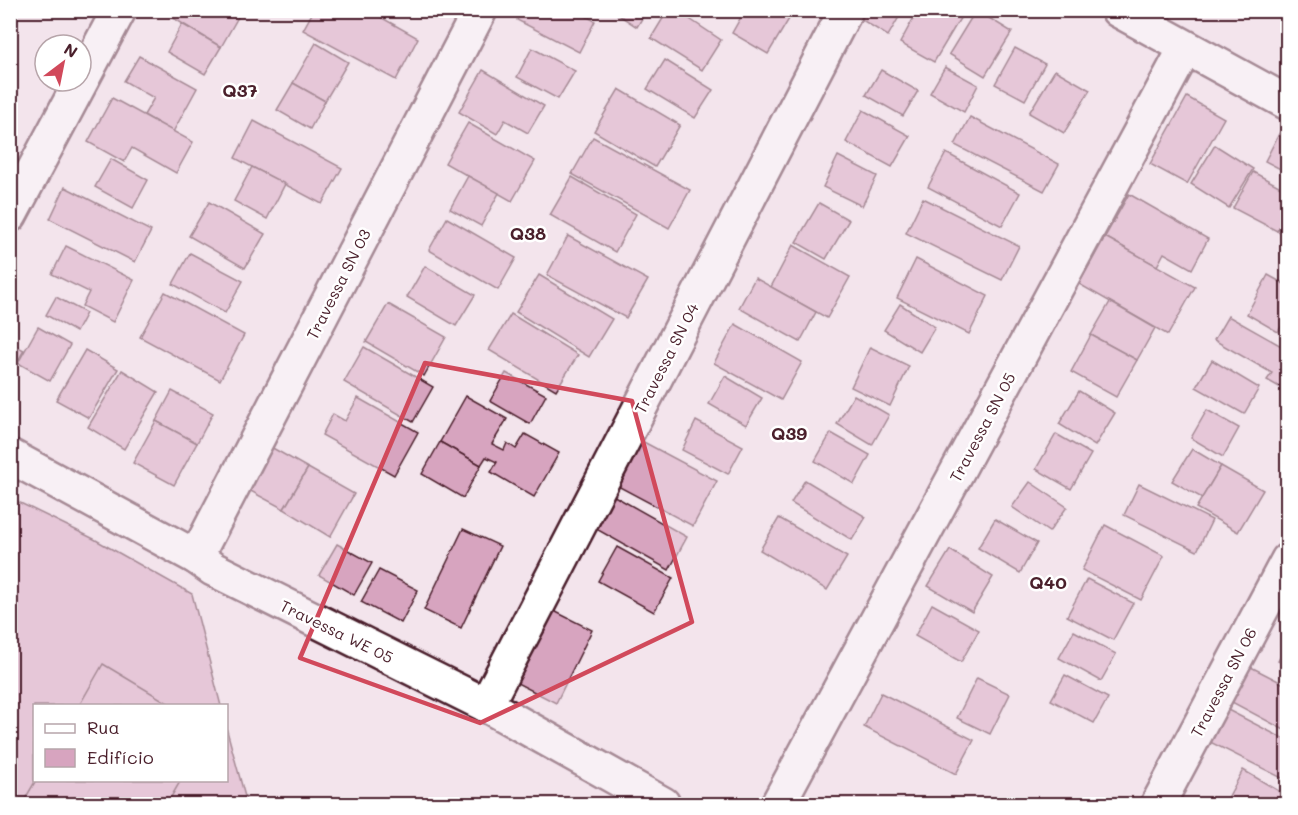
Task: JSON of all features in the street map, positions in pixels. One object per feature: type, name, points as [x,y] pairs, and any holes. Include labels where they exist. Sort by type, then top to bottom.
[{"type":"street","points":[[10,215],[119,10]]},
{"type":"street","name":"Travessa SN 03","points":[[196,557],[480,10]]},
{"type":"street","name":"Travessa SN 04","points":[[486,705],[846,10]]},
{"type":"street","points":[[1118,10],[1185,49],[1287,103]]},
{"type":"street","name":"Travessa SN 05","points":[[778,804],[1185,49]]},
{"type":"street","name":"Travessa WE 05","points":[[10,456],[196,557],[213,569],[486,705],[663,804]]},
{"type":"street","name":"Travessa SN 06","points":[[1158,804],[1287,560]]},
{"type":"highlighted area","points":[[425,363],[632,401],[692,622],[480,723],[300,658]]},
{"type":"building","points":[[160,10],[242,10],[221,47]]},
{"type":"building","points":[[314,10],[368,10],[418,38],[396,80],[303,30]]},
{"type":"building","points":[[522,10],[575,10],[595,21],[579,52],[517,20]]},
{"type":"building","points":[[611,10],[647,10],[637,27]]},
{"type":"building","points":[[668,10],[676,10],[721,40],[702,70],[651,38]]},
{"type":"building","points":[[745,10],[775,10],[789,19],[768,54],[732,33]]},
{"type":"building","points":[[864,10],[903,10],[888,36],[859,18]]},
{"type":"building","points":[[918,10],[965,10],[934,62],[900,43]]},
{"type":"building","points":[[976,10],[1012,32],[985,76],[949,54]]},
{"type":"building","points":[[182,24],[221,47],[205,74],[167,52]]},
{"type":"building","points":[[316,43],[348,62],[325,101],[293,83]]},
{"type":"building","points":[[532,48],[575,71],[558,99],[517,77]]},
{"type":"building","points":[[1015,48],[1045,64],[1025,100],[995,84]]},
{"type":"building","points":[[139,56],[197,88],[173,132],[144,115],[154,98],[124,81]]},
{"type":"building","points":[[665,60],[713,90],[695,118],[647,89]]},
{"type":"building","points":[[945,67],[978,85],[964,112],[930,93]]},
{"type":"building","points":[[483,70],[544,106],[528,133],[505,120],[497,134],[459,112]]},
{"type":"building","points":[[881,70],[918,91],[903,116],[866,95]]},
{"type":"building","points":[[1055,70],[1090,90],[1064,133],[1029,113]]},
{"type":"building","points":[[293,83],[325,101],[310,129],[277,110]]},
{"type":"building","points":[[619,89],[680,125],[655,167],[594,131]]},
{"type":"building","points":[[1187,97],[1224,118],[1187,184],[1150,164]]},
{"type":"building","points":[[112,98],[193,142],[176,173],[132,148],[124,162],[88,142]]},
{"type":"building","points":[[863,110],[910,136],[892,167],[846,142]]},
{"type":"building","points":[[970,117],[1059,164],[1044,191],[955,145]]},
{"type":"building","points":[[254,121],[342,168],[322,204],[235,158]]},
{"type":"building","points":[[468,123],[535,161],[512,201],[445,163]]},
{"type":"building","points":[[1282,128],[1288,131],[1288,173],[1265,161]]},
{"type":"building","points":[[593,137],[690,190],[669,228],[572,174]]},
{"type":"building","points":[[1215,145],[1253,169],[1229,208],[1191,184]]},
{"type":"building","points":[[946,153],[1020,193],[1002,226],[928,187]]},
{"type":"building","points":[[838,156],[877,176],[862,206],[823,187]]},
{"type":"building","points":[[111,159],[148,180],[133,208],[95,187]]},
{"type":"building","points":[[252,167],[285,184],[267,219],[234,201]]},
{"type":"building","points":[[1253,172],[1288,191],[1288,212],[1277,231],[1233,208]]},
{"type":"building","points":[[468,176],[499,193],[481,226],[450,209]]},
{"type":"building","points":[[572,177],[636,214],[615,252],[550,215]]},
{"type":"building","points":[[65,187],[151,231],[135,262],[50,219]]},
{"type":"building","points":[[1129,194],[1208,239],[1192,269],[1164,253],[1157,266],[1105,237]]},
{"type":"building","points":[[923,198],[1019,246],[1002,280],[906,233]]},
{"type":"building","points":[[209,202],[265,234],[245,268],[189,236]]},
{"type":"building","points":[[819,203],[849,220],[826,259],[796,242]]},
{"type":"building","points":[[1288,212],[1288,238],[1277,231]]},
{"type":"building","points":[[447,218],[516,258],[498,290],[429,250]]},
{"type":"building","points":[[568,236],[648,280],[626,318],[547,275]]},
{"type":"building","points":[[1105,237],[1195,287],[1168,335],[1079,284]]},
{"type":"building","points":[[793,245],[850,277],[827,318],[771,287]]},
{"type":"building","points":[[66,246],[134,280],[113,322],[82,306],[89,292],[52,274]]},
{"type":"building","points":[[190,253],[243,281],[225,313],[173,284]]},
{"type":"building","points":[[916,259],[988,296],[969,334],[897,298]]},
{"type":"building","points":[[425,266],[475,295],[456,326],[407,297]]},
{"type":"building","points":[[539,275],[612,319],[589,357],[516,312]]},
{"type":"building","points":[[1268,275],[1288,286],[1288,316],[1278,332],[1247,314]]},
{"type":"building","points":[[755,278],[816,312],[800,342],[739,308]]},
{"type":"building","points":[[165,292],[244,335],[220,380],[140,337]]},
{"type":"building","points":[[56,297],[86,313],[76,332],[46,315]]},
{"type":"building","points":[[1110,302],[1155,328],[1137,360],[1091,335]]},
{"type":"building","points":[[388,304],[446,337],[424,376],[366,342]]},
{"type":"building","points":[[900,304],[935,327],[920,352],[884,330]]},
{"type":"building","points":[[511,314],[578,355],[556,390],[489,350]]},
{"type":"building","points":[[1228,316],[1283,347],[1288,341],[1288,392],[1267,380],[1272,373],[1214,340]]},
{"type":"building","points":[[735,324],[802,362],[781,400],[714,363]]},
{"type":"building","points":[[38,327],[70,345],[50,381],[18,363]]},
{"type":"building","points":[[1091,335],[1137,360],[1116,397],[1071,372]]},
{"type":"building","points":[[10,343],[24,350],[10,375]]},
{"type":"building","points":[[364,347],[433,387],[413,422],[344,382]]},
{"type":"building","points":[[870,347],[909,366],[890,406],[851,387]]},
{"type":"building","points":[[85,350],[118,369],[89,418],[56,400]]},
{"type":"building","points":[[1212,360],[1259,388],[1244,414],[1196,387]]},
{"type":"building","points":[[122,370],[158,392],[124,449],[88,427]]},
{"type":"building","points":[[506,373],[546,395],[530,424],[490,401]]},
{"type":"building","points":[[725,376],[762,398],[746,425],[709,404]]},
{"type":"building","points":[[172,391],[213,413],[197,443],[156,421]]},
{"type":"building","points":[[1079,391],[1115,413],[1095,446],[1059,424]]},
{"type":"building","points":[[854,395],[889,415],[872,445],[837,424]]},
{"type":"building","points":[[466,396],[507,419],[492,444],[504,450],[507,443],[516,449],[525,434],[559,453],[534,497],[491,472],[497,462],[486,457],[481,465],[440,442]]},
{"type":"building","points":[[358,398],[418,432],[394,475],[322,435],[333,414],[345,421]]},
{"type":"building","points":[[1207,410],[1239,428],[1223,457],[1191,438]]},
{"type":"building","points":[[156,421],[197,443],[174,485],[133,463]]},
{"type":"building","points":[[696,421],[743,446],[728,474],[682,450]]},
{"type":"building","points":[[831,433],[870,455],[854,484],[815,461]]},
{"type":"building","points":[[1056,434],[1091,454],[1071,489],[1036,469]]},
{"type":"building","points":[[638,439],[717,481],[693,526],[614,484]]},
{"type":"building","points":[[440,442],[481,465],[463,498],[422,474]]},
{"type":"building","points":[[269,446],[308,468],[284,509],[245,488]]},
{"type":"building","points":[[1192,449],[1221,466],[1202,498],[1172,481]]},
{"type":"building","points":[[1221,466],[1263,490],[1238,532],[1196,508]]},
{"type":"building","points":[[308,468],[354,494],[330,537],[284,509]]},
{"type":"building","points":[[805,480],[866,517],[852,540],[791,503]]},
{"type":"building","points":[[1030,482],[1067,507],[1049,532],[1012,507]]},
{"type":"building","points":[[1139,484],[1212,520],[1197,551],[1124,515]]},
{"type":"building","points":[[609,493],[687,537],[669,570],[591,526]]},
{"type":"building","points":[[10,498],[94,539],[192,594],[220,704],[33,704],[33,782],[228,782],[228,734],[247,804],[10,804]]},
{"type":"building","points":[[779,518],[847,557],[827,590],[760,550]]},
{"type":"building","points":[[995,519],[1037,543],[1020,573],[978,548]]},
{"type":"building","points":[[1105,525],[1164,556],[1141,600],[1082,570]]},
{"type":"building","points":[[463,529],[500,546],[461,628],[424,610]]},
{"type":"building","points":[[337,544],[372,563],[354,595],[319,575]]},
{"type":"building","points":[[617,547],[673,578],[654,612],[598,581]]},
{"type":"building","points":[[950,550],[993,577],[972,612],[928,586]]},
{"type":"building","points":[[379,570],[418,590],[401,623],[361,602]]},
{"type":"building","points":[[1087,579],[1133,603],[1113,640],[1067,616]]},
{"type":"building","points":[[932,604],[979,630],[961,662],[915,636]]},
{"type":"building","points":[[552,610],[592,630],[556,703],[515,682]]},
{"type":"building","points":[[1074,631],[1116,654],[1101,681],[1059,658]]},
{"type":"building","points":[[1288,643],[1288,665],[1278,661]]},
{"type":"building","points":[[103,664],[170,704],[80,704]]},
{"type":"building","points":[[1249,666],[1288,686],[1288,732],[1230,701]]},
{"type":"building","points":[[1065,675],[1108,698],[1094,723],[1051,700]]},
{"type":"building","points":[[977,678],[1010,694],[990,734],[957,718]]},
{"type":"building","points":[[881,693],[974,740],[956,774],[864,727]]},
{"type":"building","points":[[1224,708],[1288,741],[1288,781],[1208,741]]},
{"type":"building","points":[[1243,770],[1284,794],[1277,804],[1239,804],[1228,798]]},
{"type":"building","points":[[35,782],[180,782],[167,804],[22,804]]},
{"type":"district","name":"Q37","points":[[240,90]]},
{"type":"district","name":"Q38","points":[[528,233]]},
{"type":"district","name":"Q39","points":[[789,433]]},
{"type":"district","name":"Q40","points":[[1048,582]]}]
